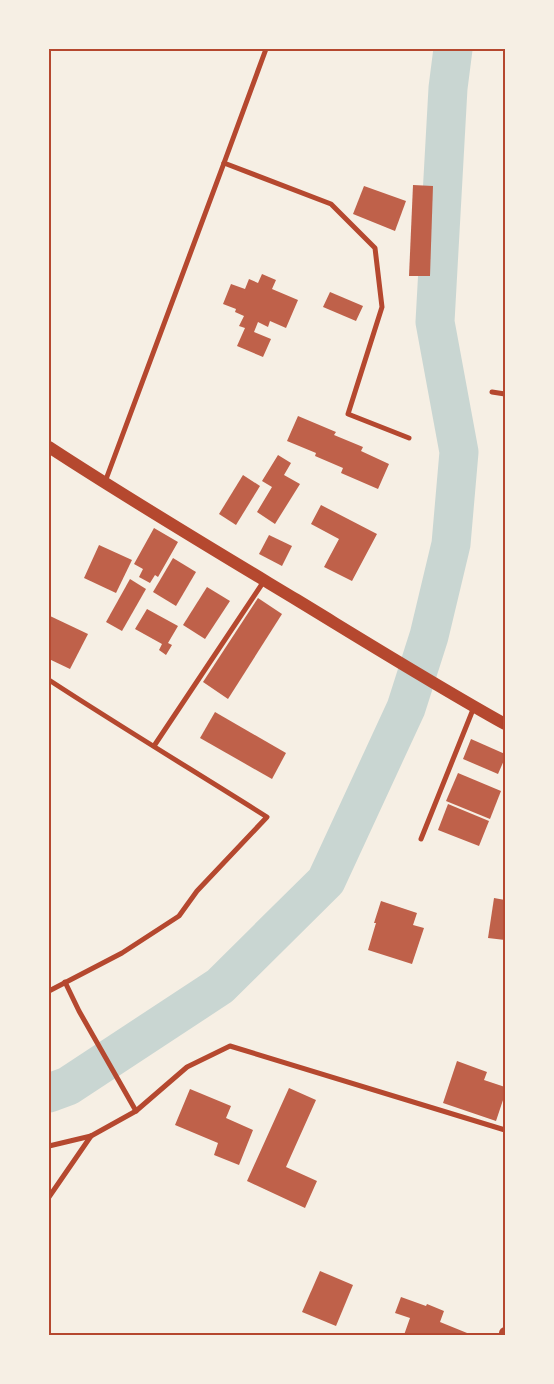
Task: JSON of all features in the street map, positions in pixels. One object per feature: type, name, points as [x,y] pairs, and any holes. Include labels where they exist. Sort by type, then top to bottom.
[{"type":"main road","points":[[49,447],[264,581],[461,700],[505,724]]},
{"type":"street","points":[[105,483],[266,49]]},
{"type":"street","points":[[224,163],[331,204],[375,248],[382,307],[348,414],[409,438]]},
{"type":"street","points":[[492,392],[505,394]]},
{"type":"street","points":[[154,746],[264,581]]},
{"type":"street","points":[[49,680],[130,733],[267,817],[197,891],[179,916],[122,953],[49,991]]},
{"type":"street","points":[[421,839],[475,707]]},
{"type":"street","points":[[65,982],[79,1011],[136,1111]]},
{"type":"street","points":[[49,1146],[91,1136],[136,1111],[187,1067],[230,1046],[505,1130]]},
{"type":"street","points":[[49,1197],[91,1136]]},
{"type":"building","points":[[413,185],[433,186],[430,276],[409,276]]},
{"type":"building","points":[[364,186],[406,201],[395,231],[353,214]]},
{"type":"building","points":[[262,274],[276,280],[272,289],[298,300],[286,328],[270,321],[268,327],[258,322],[254,332],[271,339],[263,357],[237,346],[245,328],[239,326],[244,316],[235,312],[236,309],[223,304],[231,284],[245,289],[249,279],[258,283]]},
{"type":"building","points":[[330,292],[363,306],[356,321],[323,307]]},
{"type":"building","points":[[298,416],[336,432],[334,435],[363,447],[361,451],[389,464],[378,489],[341,473],[343,468],[315,456],[316,453],[287,441]]},
{"type":"building","points":[[278,455],[291,463],[284,475],[300,484],[275,524],[257,512],[272,487],[262,481]]},
{"type":"building","points":[[243,475],[260,486],[236,525],[219,514]]},
{"type":"building","points":[[321,505],[377,534],[352,581],[324,567],[339,539],[311,524]]},
{"type":"building","points":[[154,528],[178,542],[158,577],[155,575],[150,583],[139,577],[143,569],[134,564]]},
{"type":"building","points":[[269,535],[292,546],[282,566],[259,554]]},
{"type":"building","points":[[99,545],[132,560],[116,593],[84,578]]},
{"type":"building","points":[[173,558],[196,572],[176,606],[153,592]]},
{"type":"building","points":[[130,579],[146,589],[122,631],[106,622]]},
{"type":"building","points":[[207,587],[230,601],[205,639],[183,625]]},
{"type":"building","points":[[258,598],[282,614],[228,699],[203,682]]},
{"type":"building","points":[[147,609],[178,626],[168,643],[172,645],[166,655],[159,650],[162,644],[135,629]]},
{"type":"building","points":[[50,616],[88,634],[70,669],[49,659]]},
{"type":"building","points":[[215,712],[286,753],[272,779],[200,738]]},
{"type":"building","points":[[471,739],[505,754],[498,774],[463,759]]},
{"type":"building","points":[[458,773],[501,791],[490,819],[446,801]]},
{"type":"building","points":[[448,804],[489,821],[479,846],[438,830]]},
{"type":"building","points":[[494,898],[505,900],[505,940],[488,938]]},
{"type":"building","points":[[381,901],[417,913],[413,925],[424,928],[412,964],[368,950]]},
{"type":"building","points":[[457,1061],[487,1072],[484,1080],[505,1087],[505,1094],[496,1121],[443,1103]]},
{"type":"building","points":[[289,1088],[316,1100],[286,1167],[317,1181],[305,1208],[247,1181]]},
{"type":"building","points":[[190,1089],[231,1106],[226,1118],[253,1130],[239,1165],[214,1155],[218,1143],[175,1125]]},
{"type":"building","points":[[320,1271],[353,1285],[336,1326],[302,1312]]},
{"type":"building","points":[[401,1297],[444,1311],[440,1322],[472,1335],[404,1335],[410,1318],[395,1313]]},
{"type":"waterway","points":[[49,1093],[68,1086],[220,986],[326,881],[406,708],[429,636],[451,544],[459,452],[435,322],[448,88],[453,49]]}]
